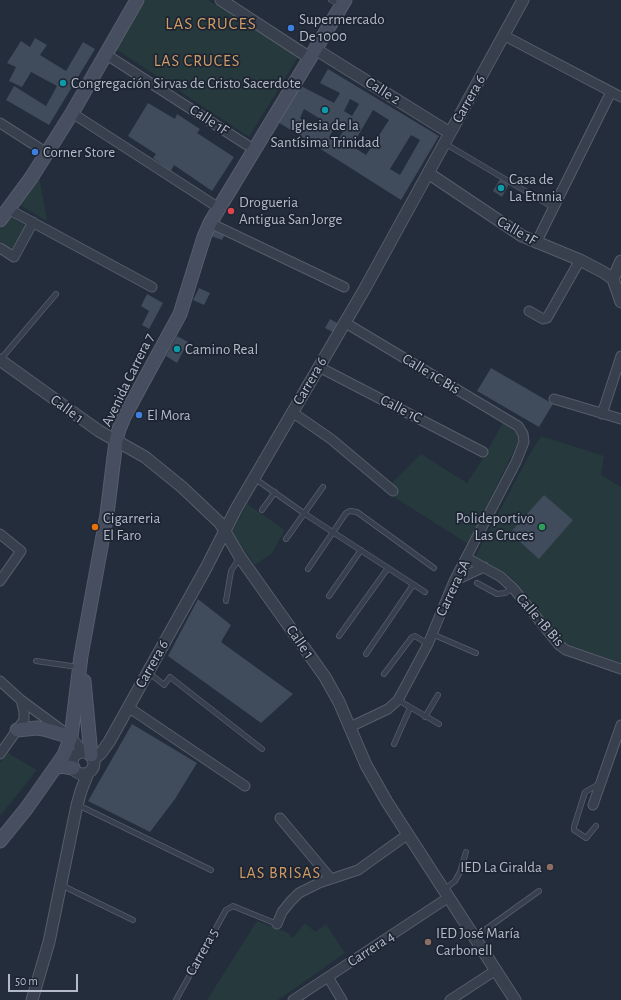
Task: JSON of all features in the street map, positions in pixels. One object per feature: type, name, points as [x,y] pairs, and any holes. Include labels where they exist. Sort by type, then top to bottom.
[{"type":"main road","points":[[0,220],[4,206],[31,178],[72,113],[108,55],[137,0]]},
{"type":"main road","name":"Avenida Carrera 7","points":[[0,841],[26,809],[64,755],[71,737],[81,662],[107,514],[116,441],[119,429],[124,417],[180,314],[204,237],[210,223],[249,159],[253,145],[313,53],[339,2]]},
{"type":"main road","points":[[81,662],[89,756]]},
{"type":"main road","points":[[17,730],[37,728],[71,737]]},
{"type":"main road","points":[[55,768],[62,766],[79,771]]},
{"type":"street","name":"Calle 2","points":[[221,0],[450,133]]},
{"type":"street","name":"Carrera 6","points":[[89,756],[105,748],[254,478],[428,173],[523,0]]},
{"type":"street","points":[[503,35],[621,97]]},
{"type":"street","name":"Calle 1F","points":[[108,55],[253,145]]},
{"type":"street","points":[[536,243],[611,92]]},
{"type":"street","points":[[72,113],[219,208]]},
{"type":"street","points":[[0,123],[47,153]]},
{"type":"street","name":"Calle 1F","points":[[428,173],[508,228],[536,243],[580,260],[603,272],[612,279]]},
{"type":"street","points":[[4,206],[152,287]]},
{"type":"street","points":[[0,248],[14,257],[33,222]]},
{"type":"street","points":[[210,223],[344,287]]},
{"type":"street","points":[[529,311],[543,319],[547,318],[580,260]]},
{"type":"street","points":[[621,261],[612,279],[621,302]]},
{"type":"street","name":"Calle 1C Bis","points":[[344,322],[518,426]]},
{"type":"street","points":[[602,414],[617,384],[621,356]]},
{"type":"street","name":"Calle 1","points":[[0,360],[87,424],[150,460],[212,514],[220,523],[240,557],[325,676],[339,702],[366,765],[407,835],[515,1000]]},
{"type":"street","name":"Calle 1C","points":[[318,367],[483,452]]},
{"type":"street","points":[[554,399],[621,419]]},
{"type":"street","points":[[292,412],[331,439],[393,491]]},
{"type":"street","name":"Carrera 5A","points":[[350,727],[388,710],[398,700],[414,674],[454,581],[516,462],[524,442],[523,434],[518,426]]},
{"type":"street","points":[[0,534],[21,551],[0,581]]},
{"type":"street","name":"Calle 1B Bis","points":[[467,558],[501,577],[513,588],[559,645],[566,650],[621,670]]},
{"type":"street","points":[[454,581],[484,567]]},
{"type":"street","points":[[0,681],[21,700],[71,737],[89,756],[94,766],[79,771]]},
{"type":"street","points":[[0,754],[24,720],[24,706],[21,700]]},
{"type":"street","points":[[128,707],[245,786]]},
{"type":"street","points":[[593,805],[621,725]]},
{"type":"street","points":[[32,1000],[49,942],[81,791],[79,771],[72,761],[80,752],[89,756]]},
{"type":"street","points":[[280,818],[331,879]]},
{"type":"street","points":[[277,924],[282,912],[299,893],[319,883],[358,870],[407,835]]},
{"type":"street","name":"Carrera 4","points":[[293,1000],[446,894]]},
{"type":"street","points":[[450,1000],[496,970]]},
{"type":"street","points":[[328,977],[342,1000]]},
{"type":"lane","points":[[444,144],[554,208]]},
{"type":"lane","points":[[0,360],[56,294]]},
{"type":"lane","points":[[254,478],[305,514],[425,592]]},
{"type":"lane","points":[[286,539],[323,487]]},
{"type":"lane","points":[[262,510],[275,492]]},
{"type":"lane","points":[[308,569],[346,513],[350,511],[357,512],[434,568]]},
{"type":"lane","points":[[329,596],[361,550]]},
{"type":"lane","points":[[226,601],[231,571],[240,557]]},
{"type":"lane","points":[[340,636],[388,568]]},
{"type":"lane","points":[[477,583],[497,594],[505,594],[513,588]]},
{"type":"lane","points":[[366,654],[414,585]]},
{"type":"lane","points":[[432,634],[476,653]]},
{"type":"lane","points":[[384,674],[412,637],[415,636],[428,644]]},
{"type":"lane","points":[[36,661],[81,662]]},
{"type":"lane","points":[[148,672],[164,685],[170,677],[262,749]]},
{"type":"lane","points":[[425,717],[438,695]]},
{"type":"lane","points":[[398,700],[439,724]]},
{"type":"lane","points":[[394,744],[410,708]]},
{"type":"lane","points":[[596,826],[586,838],[574,830],[585,792],[600,784]]},
{"type":"lane","points":[[77,805],[211,870]]},
{"type":"lane","points":[[446,894],[460,872],[466,852]]},
{"type":"lane","points":[[61,885],[133,920]]},
{"type":"lane","points":[[475,937],[539,891]]},
{"type":"lane","name":"Carrera 5","points":[[176,1000],[226,910],[233,906],[277,924]]},
{"type":"green space","points":[[144,0],[208,0],[298,57],[249,137],[116,49]]},
{"type":"green space","points":[[39,176],[47,221],[18,204]]},
{"type":"green space","points":[[9,216],[26,226],[12,250],[0,241],[0,230]]},
{"type":"green space","points":[[504,421],[520,438],[468,544],[394,497],[398,490],[391,484],[421,454],[467,483],[484,457]]},
{"type":"green space","points":[[541,436],[604,456],[601,475],[621,487],[621,663],[564,643],[552,631],[514,580],[507,574],[474,559],[528,457]]},
{"type":"green space","points":[[247,504],[285,530],[272,553],[255,565],[232,532]]},
{"type":"green space","points":[[8,753],[37,770],[0,816],[0,763]]},
{"type":"green space","points":[[257,921],[286,932],[293,938],[305,923],[315,932],[326,924],[345,953],[278,1000],[207,1000]]},
{"type":"building","name":"Congregación Sirvas de Cristo Sacerdote","points":[[35,38],[47,45],[40,55],[66,71],[83,42],[95,49],[49,125],[6,100],[14,86],[46,106],[57,86],[31,72],[22,87],[9,81],[16,67],[7,63],[21,41],[30,47]]},
{"type":"building","points":[[328,69],[439,136],[401,200],[278,122],[299,85],[334,103],[340,93],[320,83]],"holes":[[[350,99],[359,104],[352,116],[344,111]],[[304,109],[322,120],[317,128],[300,118]],[[373,110],[389,120],[366,155],[352,146]],[[337,123],[345,128],[338,140],[330,135]],[[411,135],[420,140],[400,175],[390,169]]]},
{"type":"building","points":[[148,103],[175,119],[177,114],[200,129],[197,133],[234,157],[212,191],[174,165],[171,171],[153,158],[156,154],[128,136]]},
{"type":"building","name":"Casa de La Etnnia","points":[[500,179],[509,184],[502,197],[493,191]]},
{"type":"building","points":[[214,230],[225,234],[222,240],[211,236]]},
{"type":"building","points":[[199,288],[210,293],[204,305],[193,300]]},
{"type":"building","points":[[147,294],[163,303],[149,329],[142,325],[149,311],[141,306]]},
{"type":"building","points":[[330,319],[339,324],[335,333],[325,328]]},
{"type":"building","name":"Camino Real","points":[[177,336],[188,342],[177,363],[166,356]]},
{"type":"building","points":[[491,368],[553,404],[539,427],[477,391]]},
{"type":"building","name":"Polideportivo Las Cruces","points":[[544,495],[573,520],[539,559],[510,533]]},
{"type":"building","points":[[198,599],[231,625],[221,642],[293,694],[261,723],[168,656]]},
{"type":"building","points":[[132,724],[197,763],[175,799],[150,832],[88,801]]},
{"type":"place","name":"Supermercado De 1000","points":[[291,28]]},
{"type":"place","name":"Congregación Sirvas de Cristo Sacerdote","points":[[63,83]]},
{"type":"place","name":"Iglesia de la Santísima Trinidad","points":[[325,110]]},
{"type":"place","name":"Corner Store","points":[[35,152]]},
{"type":"place","name":"Casa de La Etnnia","points":[[501,188]]},
{"type":"place","name":"Drogueria Antigua San Jorge","points":[[231,211]]},
{"type":"place","name":"Camino Real","points":[[177,349]]},
{"type":"place","name":"El Mora","points":[[139,415]]},
{"type":"place","name":"Cigarreria El Faro","points":[[95,527]]},
{"type":"place","name":"Polideportivo Las Cruces","points":[[542,527]]},
{"type":"place","name":"IED La Giralda","points":[[550,867]]},
{"type":"place","name":"IED José María Carbonell","points":[[428,942]]},
{"type":"district","name":"LAS CRUCES","points":[[211,24]]},
{"type":"district","name":"LAS CRUCES","points":[[197,61]]},
{"type":"district","name":"LAS BRISAS","points":[[280,873]]}]
